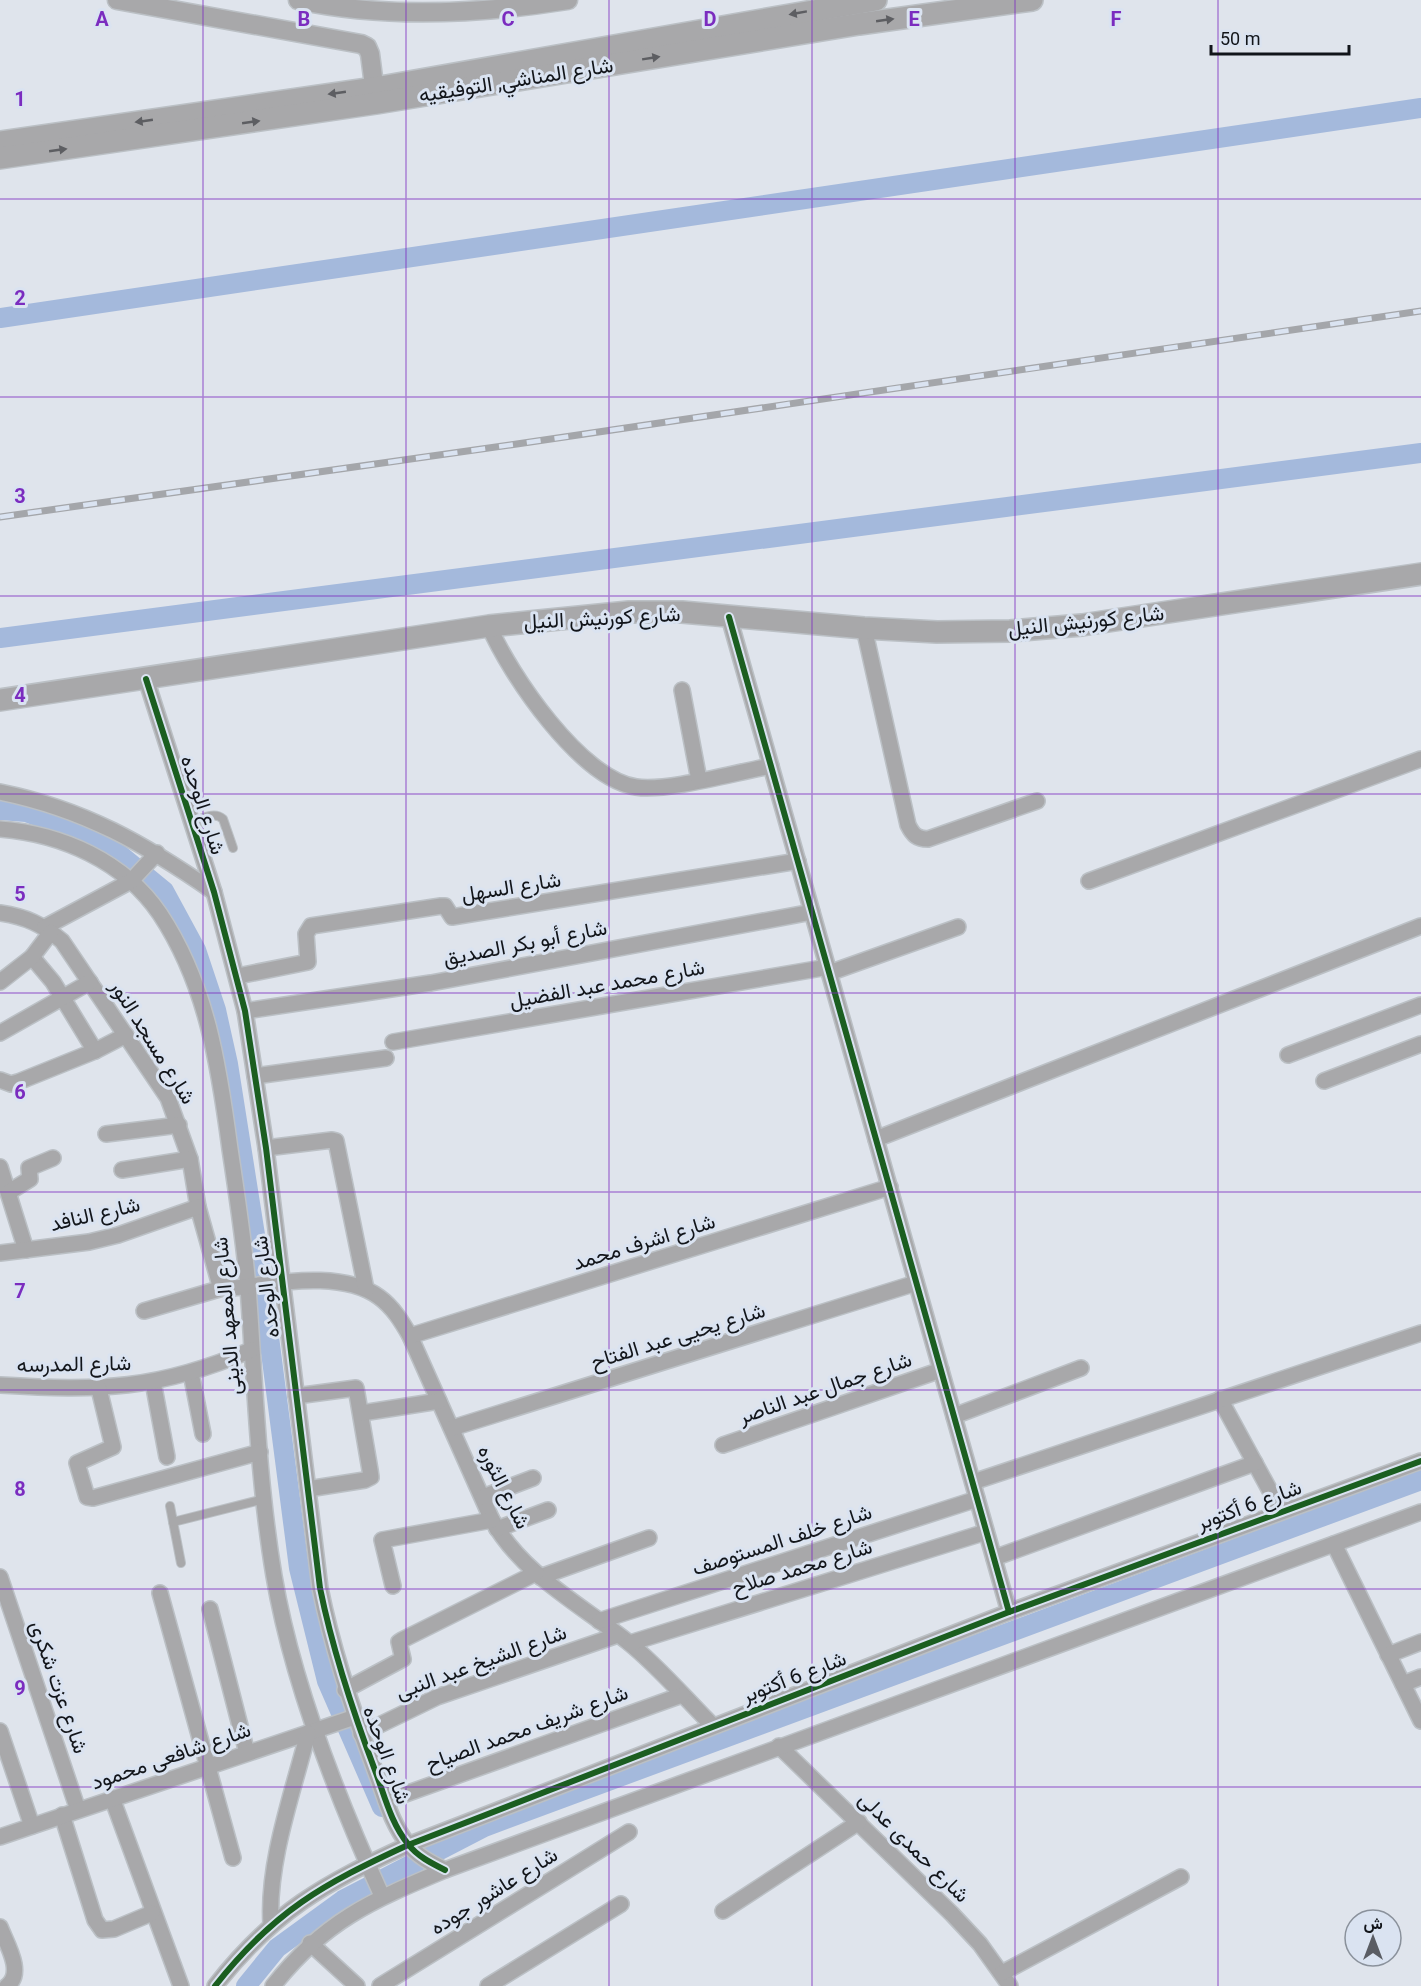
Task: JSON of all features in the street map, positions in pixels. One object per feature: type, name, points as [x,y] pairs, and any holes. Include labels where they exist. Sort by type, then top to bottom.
[{"type":"main road","name":"شارع المناشي, التوفيقيه","points":[[856,9],[876,0]]},
{"type":"main road","name":"شارع المناشي, التوفيقيه","points":[[0,158],[376,95],[856,9],[1032,0]]},
{"type":"main road","name":"شارع المناشي, التوفيقيه","points":[[0,142],[376,95]]},
{"type":"main road","name":"شارع كورنيش النيل","points":[[0,700],[489,626],[629,612],[682,612],[937,632],[1010,631],[1082,625],[1421,574]]},
{"type":"street","points":[[117,0],[361,44],[368,47],[376,95]]},
{"type":"street","points":[[298,0],[438,12],[523,6],[565,0]]},
{"type":"street","points":[[729,617],[1009,1612]]},
{"type":"street","points":[[489,626],[507,663],[529,697],[591,765],[604,776],[637,788],[654,788],[771,766]]},
{"type":"street","points":[[864,628],[908,825],[912,834],[920,839],[928,839],[1037,801]]},
{"type":"street","name":"شارع الوحده","points":[[146,679],[214,892],[238,976],[245,1011],[266,1148],[320,1588],[328,1632],[345,1690],[395,1824],[408,1845],[427,1861],[445,1870]]},
{"type":"street","points":[[682,690],[699,780]]},
{"type":"street","points":[[1089,880],[1421,759]]},
{"type":"street","points":[[0,792],[32,798],[80,814],[126,835],[214,892]]},
{"type":"street","name":"شارع المعهد الدينى","points":[[0,829],[60,840],[98,857],[131,881],[158,911],[179,946],[196,984],[209,1023],[229,1137],[248,1286],[251,1350],[264,1499],[282,1617],[312,1731],[382,1896]]},
{"type":"street","points":[[0,982],[32,957],[48,929],[131,881],[157,853]]},
{"type":"street","name":"شارع السهل","points":[[238,976],[308,962],[306,934],[311,926],[441,906],[445,906],[452,917],[798,861]]},
{"type":"street","name":"شارع أبو بكر الصديق","points":[[245,1011],[431,983],[813,912]]},
{"type":"street","name":"شارع مسجد النور","points":[[0,913],[25,917],[48,929],[62,941],[168,1098],[190,1160],[198,1207],[215,1273],[219,1282],[226,1287]]},
{"type":"street","points":[[876,1139],[1421,926]]},
{"type":"street","name":"شارع محمد عبد الفضيل","points":[[393,1042],[829,970],[958,927]]},
{"type":"street","points":[[32,957],[62,997],[95,1052]]},
{"type":"street","points":[[0,1033],[90,982]]},
{"type":"street","points":[[1288,1055],[1421,1005]]},
{"type":"street","points":[[0,1080],[10,1084],[18,1082],[95,1052],[126,1035]]},
{"type":"street","points":[[1324,1081],[1421,1044]]},
{"type":"street","points":[[255,1076],[386,1058]]},
{"type":"street","points":[[106,1134],[179,1125]]},
{"type":"street","points":[[266,1148],[332,1140],[336,1142],[366,1290]]},
{"type":"street","points":[[9,1192],[30,1179],[29,1168],[53,1158]]},
{"type":"street","points":[[122,1170],[190,1160]]},
{"type":"street","points":[[0,1167],[26,1250]]},
{"type":"street","name":"شارع اشرف محمد","points":[[410,1336],[890,1187]]},
{"type":"street","name":"شارع النافد","points":[[0,1253],[89,1242],[118,1235],[198,1207]]},
{"type":"street","points":[[144,1311],[226,1287],[235,1289],[282,1282]]},
{"type":"street","name":"شارع الثوره","points":[[282,1282],[327,1282],[366,1290],[380,1298],[397,1314],[410,1336],[495,1525],[538,1575],[624,1639],[713,1726]]},
{"type":"street","name":"شارع يحيى عبد الفتاح","points":[[452,1428],[916,1283]]},
{"type":"street","points":[[973,1482],[1421,1333]]},
{"type":"street","name":"شارع المدرسه","points":[[0,1385],[99,1389],[153,1382],[191,1373],[251,1350]]},
{"type":"street","points":[[954,1416],[1081,1368]]},
{"type":"street","name":"شارع جمال عبد الناصر","points":[[723,1445],[941,1370]]},
{"type":"street","points":[[191,1373],[203,1434]]},
{"type":"street","points":[[153,1382],[167,1457]]},
{"type":"street","points":[[296,1396],[353,1387],[358,1393],[371,1477],[308,1489]]},
{"type":"street","points":[[99,1389],[113,1447],[77,1462],[87,1497],[93,1498],[260,1452]]},
{"type":"street","points":[[1220,1399],[1281,1511]]},
{"type":"street","points":[[362,1413],[439,1401]]},
{"type":"street","name":"شارع 6 أكتوبر","points":[[215,1986],[239,1956],[271,1924],[329,1883],[408,1845],[1009,1612],[1421,1461]]},
{"type":"street","points":[[994,1558],[1255,1463]]},
{"type":"street","points":[[483,1497],[534,1478]]},
{"type":"street","name":"شارع خلف المستوصف","points":[[599,1621],[977,1499]]},
{"type":"street","points":[[393,1586],[382,1540],[495,1525],[548,1510]]},
{"type":"street","points":[[273,1986],[310,1943],[340,1920],[382,1896],[445,1870],[779,1746],[1421,1512]]},
{"type":"street","name":"شارع محمد صلاح","points":[[624,1639],[986,1532]]},
{"type":"street","points":[[345,1690],[403,1659],[399,1642],[402,1640],[538,1575],[649,1538]]},
{"type":"street","points":[[1334,1544],[1421,1721]]},
{"type":"street","name":"شارع عزت شكرى","points":[[0,1577],[78,1810]]},
{"type":"street","points":[[160,1593],[233,1858]]},
{"type":"street","points":[[210,1609],[247,1753]]},
{"type":"street","name":"شارع الشيخ عبد النبى","points":[[361,1734],[437,1697],[624,1639]]},
{"type":"street","points":[[1388,1654],[1421,1642]]},
{"type":"street","points":[[1403,1684],[1421,1677]]},
{"type":"street","name":"شارع شريف محمد الصياح","points":[[386,1801],[682,1695]]},
{"type":"street","name":"شارع شافعى محمود","points":[[0,1837],[355,1717]]},
{"type":"street","points":[[0,1731],[32,1826]]},
{"type":"street","points":[[271,1924],[270,1903],[276,1862],[312,1731]]},
{"type":"street","name":"شارع حمدى عدلى","points":[[779,1746],[952,1914],[980,1944],[1006,1980]]},
{"type":"street","points":[[112,1798],[152,1913],[181,1986]]},
{"type":"street","points":[[62,1815],[97,1924],[108,1931],[152,1913]]},
{"type":"street","points":[[723,1911],[859,1822]]},
{"type":"street","name":"شارع عاشور جوده","points":[[380,1986],[630,1832]]},
{"type":"street","points":[[1006,1980],[1181,1877]]},
{"type":"street","points":[[488,1986],[621,1904]]},
{"type":"street","points":[[0,1927],[16,1970],[12,1983],[7,1986]]},
{"type":"street","points":[[310,1943],[357,1986]]},
{"type":"lane","points":[[191,822],[215,815],[219,816],[223,819],[232,848]]},
{"type":"lane","points":[[173,1522],[264,1499]]},
{"type":"lane","points":[[170,1506],[181,1563]]},
{"type":"waterway","points":[[0,318],[1421,108]]},
{"type":"waterway","points":[[0,638],[1421,453]]},
{"type":"waterway","points":[[0,810],[26,812],[103,841],[164,891],[196,950],[216,1010],[228,1064],[259,1260],[299,1568],[327,1681],[382,1807]]},
{"type":"waterway","points":[[246,1986],[277,1948],[343,1900],[484,1827],[1421,1480]]},
{"type":"railway","points":[[0,517],[510,445],[1421,311]]},
{"type":"cycle path","points":[[729,617],[1009,1612]]},
{"type":"cycle path","points":[[146,679],[214,892],[245,1011],[266,1148],[320,1588],[337,1659],[393,1819],[402,1836],[416,1852],[445,1870]]},
{"type":"cycle path","points":[[215,1986],[258,1938],[302,1902],[350,1873],[408,1845],[1009,1612],[1421,1461]]}]
